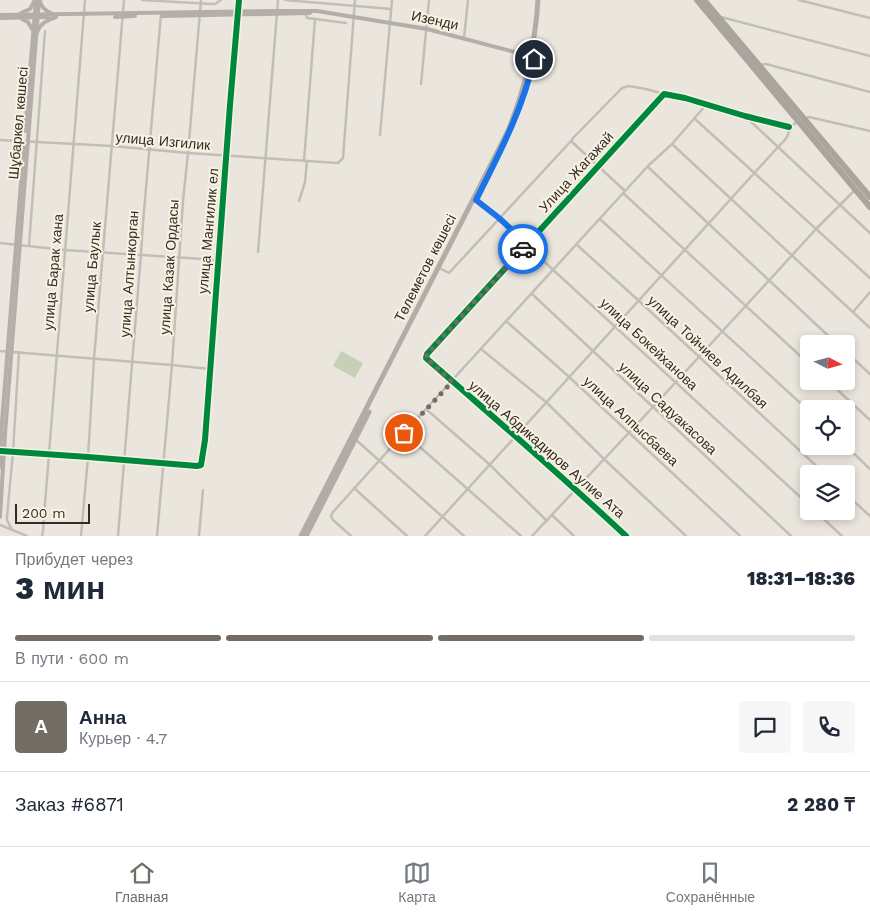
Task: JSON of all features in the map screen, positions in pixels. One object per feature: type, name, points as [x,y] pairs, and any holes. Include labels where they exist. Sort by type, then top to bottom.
[{"type":"highway","points":[[697,0],[870,197]]},
{"type":"highway","points":[[704,0],[870,207]]},
{"type":"main road","name":"Төлеметов көшесі","points":[[303,535],[441,269],[509,127],[533,57],[540,0]]},
{"type":"main road","name":"Төлеметов көшесі","points":[[354,438],[514,122],[528,85],[539,30],[540,0]]},
{"type":"main road","points":[[528,70],[526,60],[521,54],[531,51],[534,44]]},
{"type":"street","points":[[14,17],[26,12],[37,0],[46,11],[56,16]]},
{"type":"street","name":"Шұбаркөл көшесі","points":[[0,467],[37,0]]},
{"type":"street","name":"улица Барак хана","points":[[42,536],[85,0]]},
{"type":"street","name":"улица Баулык","points":[[81,536],[124,0]]},
{"type":"street","points":[[142,0],[215,4],[221,0]]},
{"type":"street","name":"улица Мангилик ел","points":[[163,463],[202,465],[239,0]]},
{"type":"street","points":[[258,252],[278,0]]},
{"type":"street","points":[[284,0],[315,1],[392,9]]},
{"type":"street","name":"улица Изгилик","points":[[0,140],[112,146],[338,163],[343,158],[355,0]]},
{"type":"street","points":[[380,135],[392,0]]},
{"type":"street","points":[[421,84],[429,0]]},
{"type":"street","points":[[464,39],[468,0]]},
{"type":"street","points":[[799,0],[870,18]]},
{"type":"street","name":"улица Казак Ордасы","points":[[157,536],[172,365],[183,201],[201,2]]},
{"type":"street","name":"Изенди","points":[[0,17],[317,11],[427,30],[533,57]]},
{"type":"street","points":[[305,12],[307,18],[346,24]]},
{"type":"street","name":"улица Алтынкорган","points":[[118,536],[161,14]]},
{"type":"street","points":[[34,37],[44,22],[56,16]]},
{"type":"street","points":[[718,16],[870,56]]},
{"type":"street","points":[[14,17],[28,22],[34,37]]},
{"type":"street","points":[[299,201],[305,182],[315,19]]},
{"type":"street","points":[[29,246],[45,31]]},
{"type":"street","points":[[758,65],[766,64],[870,92]]},
{"type":"street","points":[[441,269],[449,273],[574,137],[622,88],[629,86],[646,89],[789,126],[808,117],[870,131]]},
{"type":"street","name":"Улица Жагажай","points":[[452,382],[426,358],[427,354],[664,94]]},
{"type":"street","points":[[351,536],[333,520],[331,516],[333,512],[379,459],[706,105]]},
{"type":"street","points":[[745,116],[870,233]]},
{"type":"street","points":[[695,118],[870,278]]},
{"type":"street","points":[[425,536],[787,137],[790,131],[789,126]]},
{"type":"street","points":[[571,142],[800,356]]},
{"type":"street","points":[[672,144],[870,328]]},
{"type":"street","points":[[648,166],[827,335]]},
{"type":"street","points":[[532,536],[653,407],[816,228],[856,190]]},
{"type":"street","name":"улица Бокейханова","points":[[475,199],[499,218],[800,497]]},
{"type":"street","points":[[600,218],[800,403]]},
{"type":"street","points":[[0,244],[218,260]]},
{"type":"street","name":"улица Тойчиев Адилбая","points":[[576,245],[815,465]]},
{"type":"street","points":[[853,312],[870,292]]},
{"type":"street","name":"улица Садуакасова","points":[[532,294],[791,536]]},
{"type":"street","name":"улица Алпысбаева","points":[[506,321],[740,536]]},
{"type":"street","points":[[481,349],[546,402],[686,536]]},
{"type":"street","points":[[0,351],[210,369]]},
{"type":"street","points":[[12,530],[7,517],[19,352]]},
{"type":"street","points":[[855,360],[870,374]]},
{"type":"street","name":"улица Абдикадиров Аулие Ата","points":[[452,382],[577,489],[626,536]]},
{"type":"street","points":[[838,390],[870,420]]},
{"type":"street","points":[[426,409],[489,464],[547,521]]},
{"type":"street","points":[[404,433],[521,536]]},
{"type":"street","points":[[354,438],[464,536]]},
{"type":"street","points":[[2,451],[163,463]]},
{"type":"street","name":"Шұбаркөл көшесі","points":[[0,517],[2,451]]},
{"type":"street","points":[[855,455],[870,469]]},
{"type":"street","points":[[354,488],[407,536]]},
{"type":"street","points":[[199,536],[203,490]]},
{"type":"street","points":[[855,502],[870,516]]},
{"type":"street","points":[[552,516],[574,536]]},
{"type":"street","points":[[825,520],[842,536]]},
{"type":"street","points":[[0,526],[27,536]]},
{"type":"green space","points":[[341,351],[363,363],[355,378],[333,366]]},
{"type":"cycle path","points":[[1,451],[201,465],[205,440],[239,0]]},
{"type":"cycle path","points":[[626,536],[552,468],[426,358],[427,354],[664,94],[789,127]]},
{"type":"way so far","points":[[404,433],[452,382],[426,358],[427,354],[523,249]]},
{"type":"route","points":[[523,249],[527,244],[476,200],[514,122],[528,85],[534,59]]}]
